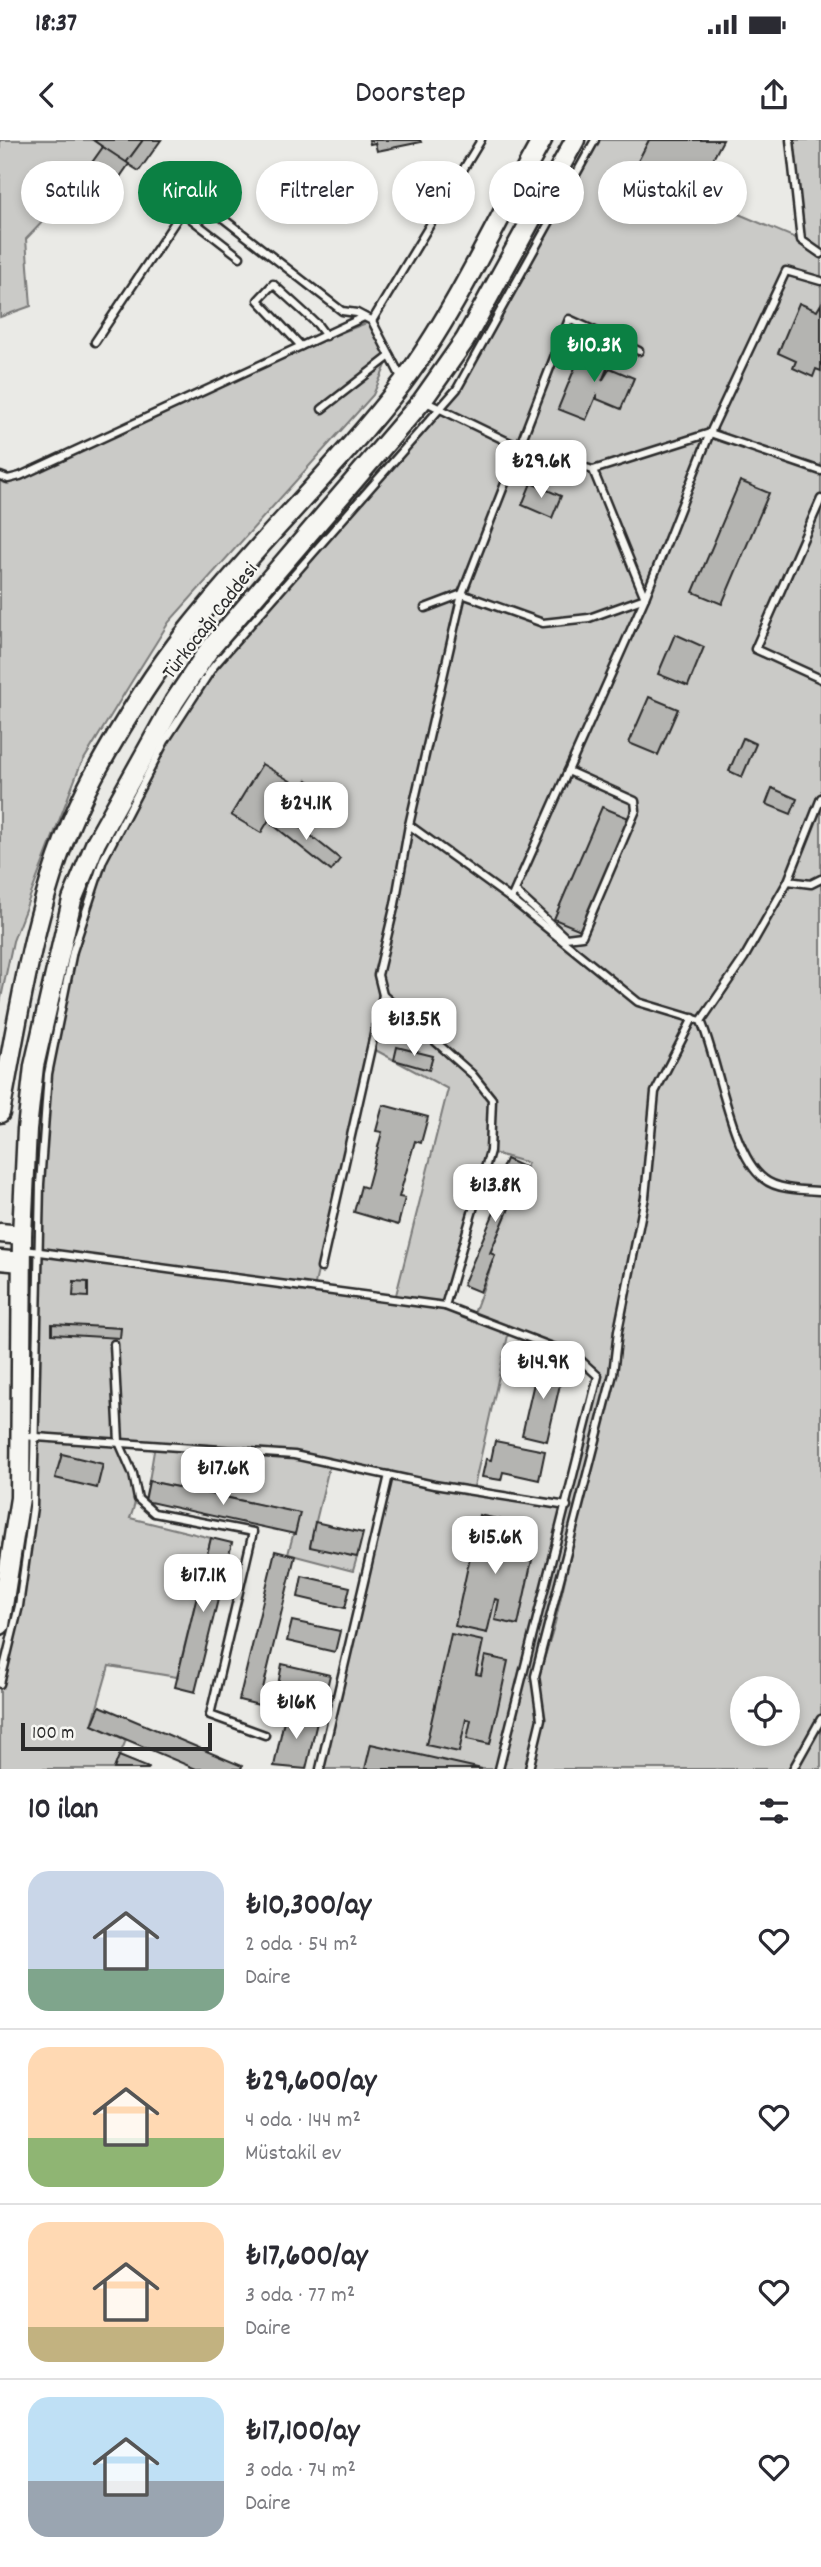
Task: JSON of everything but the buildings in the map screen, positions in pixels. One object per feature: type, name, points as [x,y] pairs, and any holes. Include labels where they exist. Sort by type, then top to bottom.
[{"type":"main road","name":"Türkocağı Caddesi","points":[[0,1113],[33,938],[61,849],[94,776],[145,691],[186,632],[403,381],[444,316],[542,140]]},
{"type":"main road","name":"Türkocağı Caddesi","points":[[0,1625],[28,1436],[26,1250],[34,1066],[72,900],[96,842],[174,702],[208,651],[422,401],[465,340],[575,140]]},
{"type":"main road","points":[[403,381],[422,401]]},
{"type":"main road","points":[[0,1233],[26,1250]]},
{"type":"main road","points":[[0,1260],[26,1250]]},
{"type":"lane","points":[[372,321],[481,140]]},
{"type":"lane","points":[[499,1769],[598,1376],[576,1356],[445,1306],[26,1250],[48,1074],[73,951],[103,860],[165,741],[213,667],[457,389],[595,140]]},
{"type":"lane","points":[[790,140],[800,240],[821,254]]},
{"type":"lane","points":[[94,342],[174,224]]},
{"type":"lane","points":[[197,224],[240,257]]},
{"type":"lane","points":[[230,224],[342,311],[357,313],[372,321],[403,381]]},
{"type":"lane","points":[[511,899],[645,598],[710,433],[786,271],[821,281]]},
{"type":"lane","points":[[301,346],[258,300],[273,284],[317,324],[326,336]]},
{"type":"lane","points":[[0,476],[8,479],[20,476],[365,317]]},
{"type":"lane","points":[[321,1268],[383,995],[378,975],[396,904],[409,825],[462,594],[569,319],[639,351]]},
{"type":"lane","points":[[322,409],[390,356]]},
{"type":"lane","points":[[422,401],[521,448],[593,470],[710,433],[821,471]]},
{"type":"lane","points":[[593,470],[645,598]]},
{"type":"lane","points":[[821,499],[755,649],[821,679]]},
{"type":"lane","points":[[425,608],[462,594],[543,623],[589,618],[645,598]]},
{"type":"lane","points":[[515,891],[566,938],[582,936],[636,810],[635,801],[568,771]]},
{"type":"lane","points":[[529,1769],[541,1719],[535,1676],[613,1374],[618,1331],[645,1197],[655,1092],[697,1019],[744,958],[788,881],[821,798]]},
{"type":"lane","points":[[409,825],[511,899],[638,1002],[697,1019]]},
{"type":"lane","points":[[788,881],[811,884],[821,879]]},
{"type":"lane","points":[[383,995],[472,1074],[492,1098],[489,1151],[445,1306]]},
{"type":"lane","points":[[697,1019],[742,1150],[764,1180],[799,1190],[821,1191]]},
{"type":"lane","points":[[114,1344],[119,1442],[133,1474],[138,1499],[154,1513],[253,1532],[210,1715],[265,1735]]},
{"type":"lane","points":[[0,1684],[19,1606],[33,1507],[28,1436],[294,1455],[389,1475],[567,1506]]},
{"type":"lane","points":[[320,1769],[389,1475]]},
{"type":"lane","points":[[793,1769],[821,1719]]},
{"type":"shaded area","points":[[0,140],[93,140],[103,147],[93,161],[21,161],[21,224],[40,224],[26,239],[31,306],[0,317]]},
{"type":"shaded area","points":[[595,140],[649,140],[638,161],[598,161],[598,224],[747,224],[747,218],[800,240],[790,140],[821,140],[821,1769],[320,1769],[389,1475],[330,1463],[310,1546],[357,1557],[353,1571],[288,1554],[299,1513],[149,1481],[155,1445],[120,1442],[136,1488],[130,1518],[211,1538],[177,1677],[109,1666],[92,1725],[126,1740],[114,1769],[0,1769],[0,1684],[19,1606],[33,1507],[39,1252],[48,1074],[73,951],[103,860],[165,741],[213,667],[457,389],[548,224],[584,224],[583,161]],"holes":[[[370,1047],[448,1089],[395,1299],[314,1288]],[[490,1152],[528,1163],[490,1253],[495,1256],[473,1316],[445,1306]],[[509,1331],[576,1356],[598,1376],[567,1506],[473,1491]],[[605,1405],[555,1623],[538,1679],[536,1674]]]},
{"type":"shaded area","points":[[372,321],[390,356],[373,395],[169,622],[80,766],[13,941],[0,1003],[0,476],[8,479],[281,355]]}]
